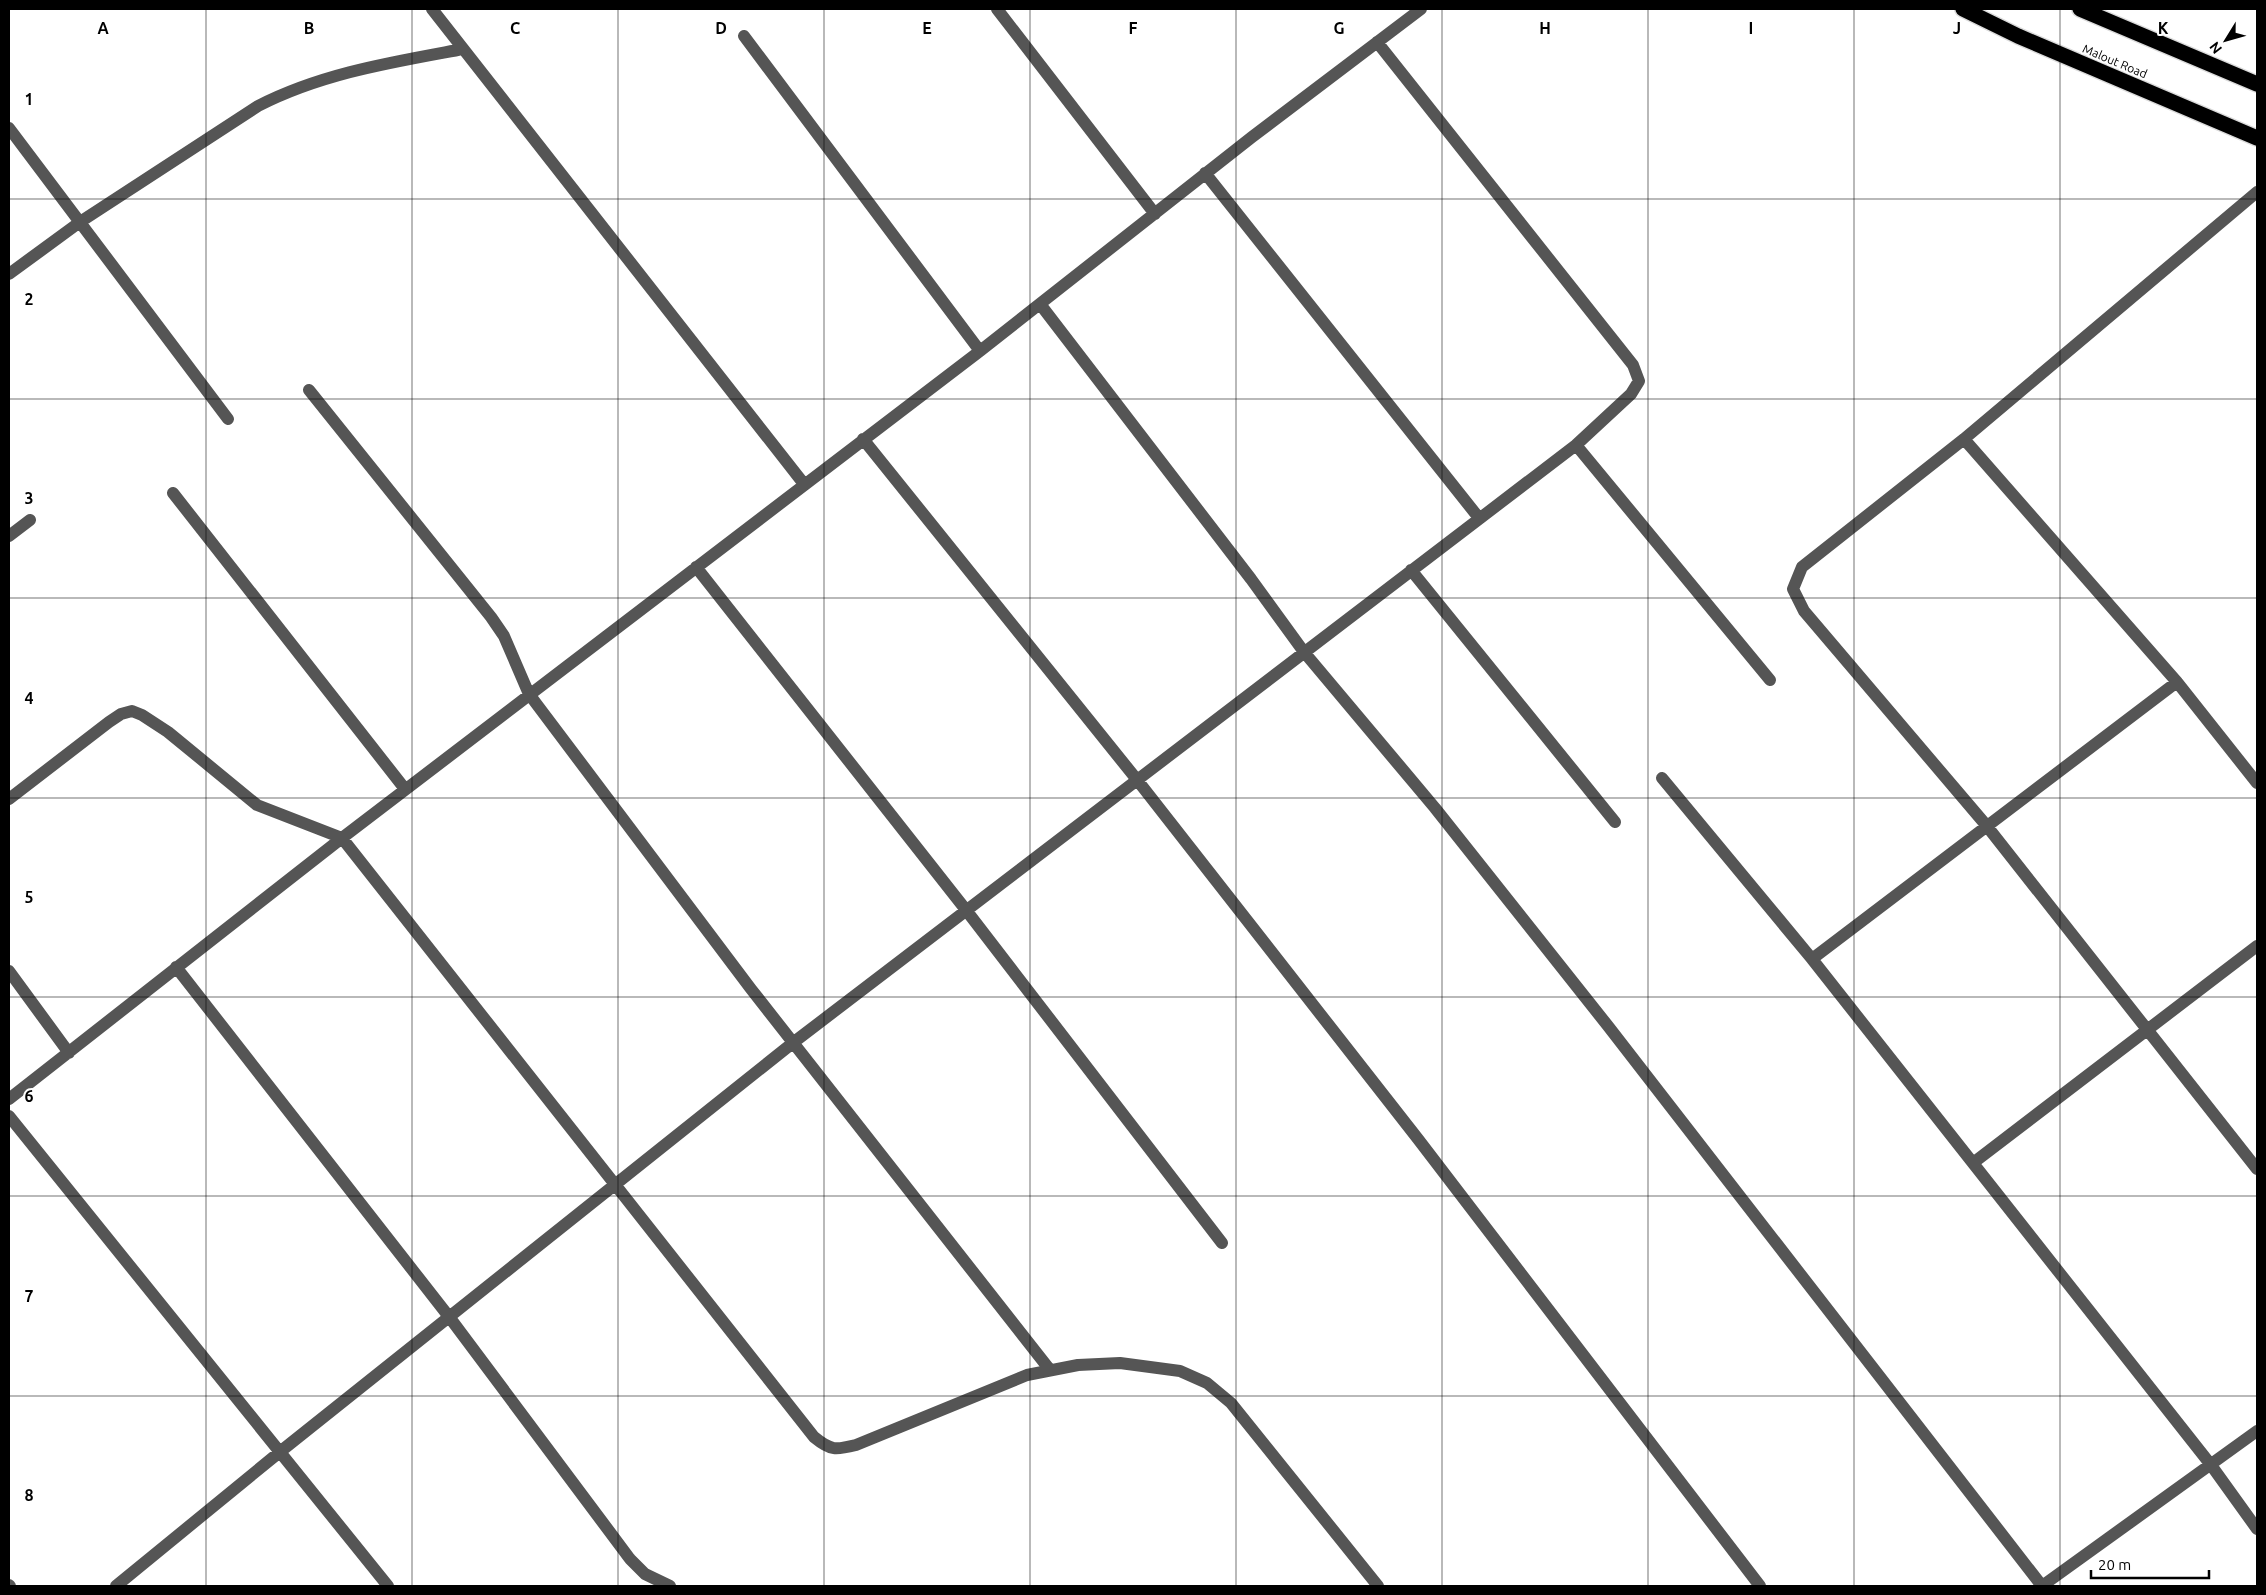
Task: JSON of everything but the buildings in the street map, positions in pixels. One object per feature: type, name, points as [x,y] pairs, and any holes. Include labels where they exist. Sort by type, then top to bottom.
[{"type":"highway","name":"Malout Road","points":[[1963,9],[2018,36],[2257,138]]},
{"type":"highway","points":[[2080,9],[2257,84]]},
{"type":"street","points":[[432,9],[804,484]]},
{"type":"street","points":[[997,9],[1155,214]]},
{"type":"street","points":[[9,1099],[405,789],[980,351],[1206,173],[1421,9]]},
{"type":"street","points":[[744,36],[980,351]]},
{"type":"street","points":[[116,1586],[281,1451],[794,1042],[1576,445],[1631,394],[1640,382],[1633,365],[1377,42]]},
{"type":"street","points":[[9,274],[80,222],[258,106],[285,92],[322,79],[372,66],[463,49]]},
{"type":"street","points":[[9,128],[228,419]]},
{"type":"street","points":[[1206,173],[1479,518]]},
{"type":"street","points":[[2257,192],[1964,439],[1802,567],[1793,589],[1804,611],[1986,825],[2257,1169]]},
{"type":"street","points":[[1040,304],[1251,579],[1304,652],[1435,808],[1608,1026],[2042,1586],[2257,1432]]},
{"type":"street","points":[[309,390],[490,617],[504,636],[529,694],[751,988],[1050,1370]]},
{"type":"street","points":[[863,439],[1138,781],[1424,1146],[1760,1586]]},
{"type":"street","points":[[1964,439],[2176,682],[2257,783]]},
{"type":"street","points":[[1576,445],[1770,680]]},
{"type":"street","points":[[173,493],[405,789]]},
{"type":"street","points":[[9,536],[30,520]]},
{"type":"street","points":[[696,567],[966,910],[1222,1242]]},
{"type":"street","points":[[1411,570],[1616,822]]},
{"type":"street","points":[[1812,959],[2176,682]]},
{"type":"street","points":[[9,798],[109,722],[121,714],[132,711],[142,715],[168,732],[256,805],[342,838],[814,1437],[824,1445],[835,1450],[856,1446],[1026,1375],[1050,1370],[1078,1365],[1120,1362],[1180,1372],[1208,1383],[1231,1403],[1378,1586]]},
{"type":"street","points":[[1662,778],[1812,959],[2210,1465],[2257,1529]]},
{"type":"street","points":[[1973,1163],[2257,946]]},
{"type":"street","points":[[176,967],[450,1318],[630,1559],[645,1574],[670,1586]]},
{"type":"street","points":[[9,971],[69,1053]]},
{"type":"street","points":[[9,1116],[388,1586]]}]
